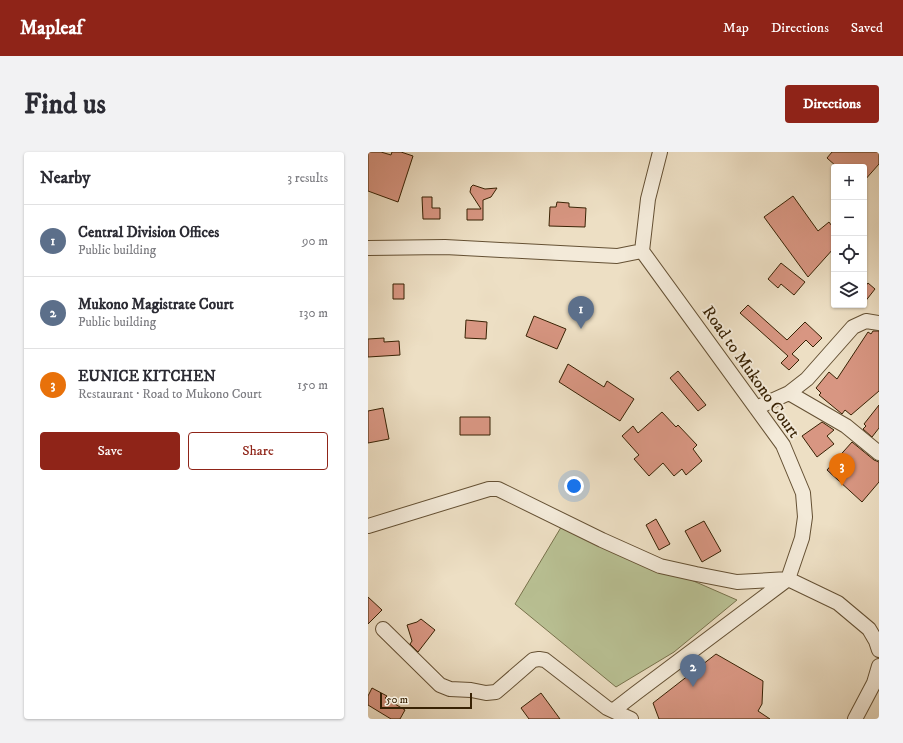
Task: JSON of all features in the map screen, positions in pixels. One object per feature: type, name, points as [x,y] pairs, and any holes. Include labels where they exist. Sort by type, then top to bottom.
[{"type":"street","points":[[368,248],[445,247],[617,256],[642,251],[648,198],[660,152]]},
{"type":"street","name":"Road to Mukono Court","points":[[642,251],[782,445],[803,493],[805,517],[802,538],[788,579]]},
{"type":"street","points":[[756,408],[789,393],[807,378],[854,327],[866,321],[879,323]]},
{"type":"street","points":[[789,393],[846,426],[879,453]]},
{"type":"street","points":[[368,526],[489,489],[498,489],[602,540],[660,566],[737,582],[788,579],[838,603],[869,629],[878,644]]},
{"type":"street","points":[[614,710],[788,579]]},
{"type":"street","points":[[383,629],[440,685],[450,689],[471,690],[486,693],[496,692],[533,660],[539,659],[545,660],[607,708],[631,719]]},
{"type":"street","points":[[855,719],[874,683],[879,666]]},
{"type":"green space","points":[[563,524],[737,600],[674,652],[616,687],[515,604]]},
{"type":"building","points":[[368,152],[381,152],[391,155],[392,152],[401,152],[413,156],[398,202],[368,191]]},
{"type":"building","points":[[832,152],[879,152],[879,164],[867,178],[867,164],[834,164],[827,158]]},
{"type":"building","points":[[473,185],[485,189],[497,188],[491,197],[483,200],[483,220],[467,220],[467,209],[481,209],[470,192]]},
{"type":"building","points":[[793,196],[818,231],[829,222],[831,225],[831,251],[808,277],[764,217]]},
{"type":"building","points":[[422,197],[432,197],[432,208],[440,208],[440,219],[423,219]]},
{"type":"building","points":[[557,202],[569,203],[569,207],[586,208],[585,227],[549,226],[550,207],[556,207]]},
{"type":"building","points":[[781,263],[805,282],[794,295],[781,284],[778,288],[768,279]]},
{"type":"building","points":[[868,283],[875,289],[867,299]]},
{"type":"building","points":[[393,284],[404,284],[404,299],[393,299]]},
{"type":"building","points":[[748,305],[787,340],[805,322],[822,338],[813,347],[806,340],[792,354],[799,360],[789,370],[781,363],[788,356],[740,313]]},
{"type":"building","points":[[534,316],[566,329],[557,349],[526,336]]},
{"type":"building","points":[[466,320],[487,322],[486,339],[465,338]]},
{"type":"building","points":[[873,331],[879,331],[879,391],[851,415],[845,410],[842,414],[819,395],[821,393],[816,388],[829,372],[837,379],[868,332],[871,334]]},
{"type":"building","points":[[384,338],[384,342],[399,341],[400,355],[368,357],[368,339]]},
{"type":"building","points":[[568,364],[604,387],[607,381],[634,399],[620,421],[559,382]]},
{"type":"building","points":[[678,371],[706,405],[698,411],[670,378]]},
{"type":"building","points":[[879,405],[879,428],[872,437],[863,429],[866,426],[864,424]]},
{"type":"building","points":[[383,408],[389,439],[368,443],[368,411]]},
{"type":"building","points":[[662,412],[676,427],[678,425],[697,445],[693,449],[702,461],[686,475],[682,469],[674,476],[663,463],[649,476],[634,459],[639,455],[622,436],[633,426],[638,433]]},
{"type":"building","points":[[460,417],[490,417],[490,435],[460,435]]},
{"type":"building","points":[[822,422],[834,430],[827,436],[834,444],[817,457],[802,436]]},
{"type":"building","points":[[852,442],[874,460],[879,462],[879,482],[862,502],[827,470]]},
{"type":"building","points":[[656,519],[670,544],[659,550],[646,525]]},
{"type":"building","points":[[704,521],[721,551],[702,562],[685,531]]},
{"type":"building","points":[[368,597],[382,610],[368,624]]},
{"type":"building","points":[[421,619],[435,630],[418,652],[410,644],[412,641],[407,625]]},
{"type":"building","points":[[716,654],[763,681],[762,704],[758,711],[770,719],[659,719],[653,703]]},
{"type":"building","points":[[372,688],[387,696],[385,698],[405,710],[400,719],[391,719],[368,705],[368,696]]},
{"type":"building","points":[[541,693],[560,719],[529,719],[521,708]]},
{"type":"place","name":"Central Division Offices","points":[[581,329]]},
{"type":"place","name":"EUNICE KITCHEN","points":[[842,486]]},
{"type":"place","name":"Mukono Magistrate Court","points":[[693,687]]}]
